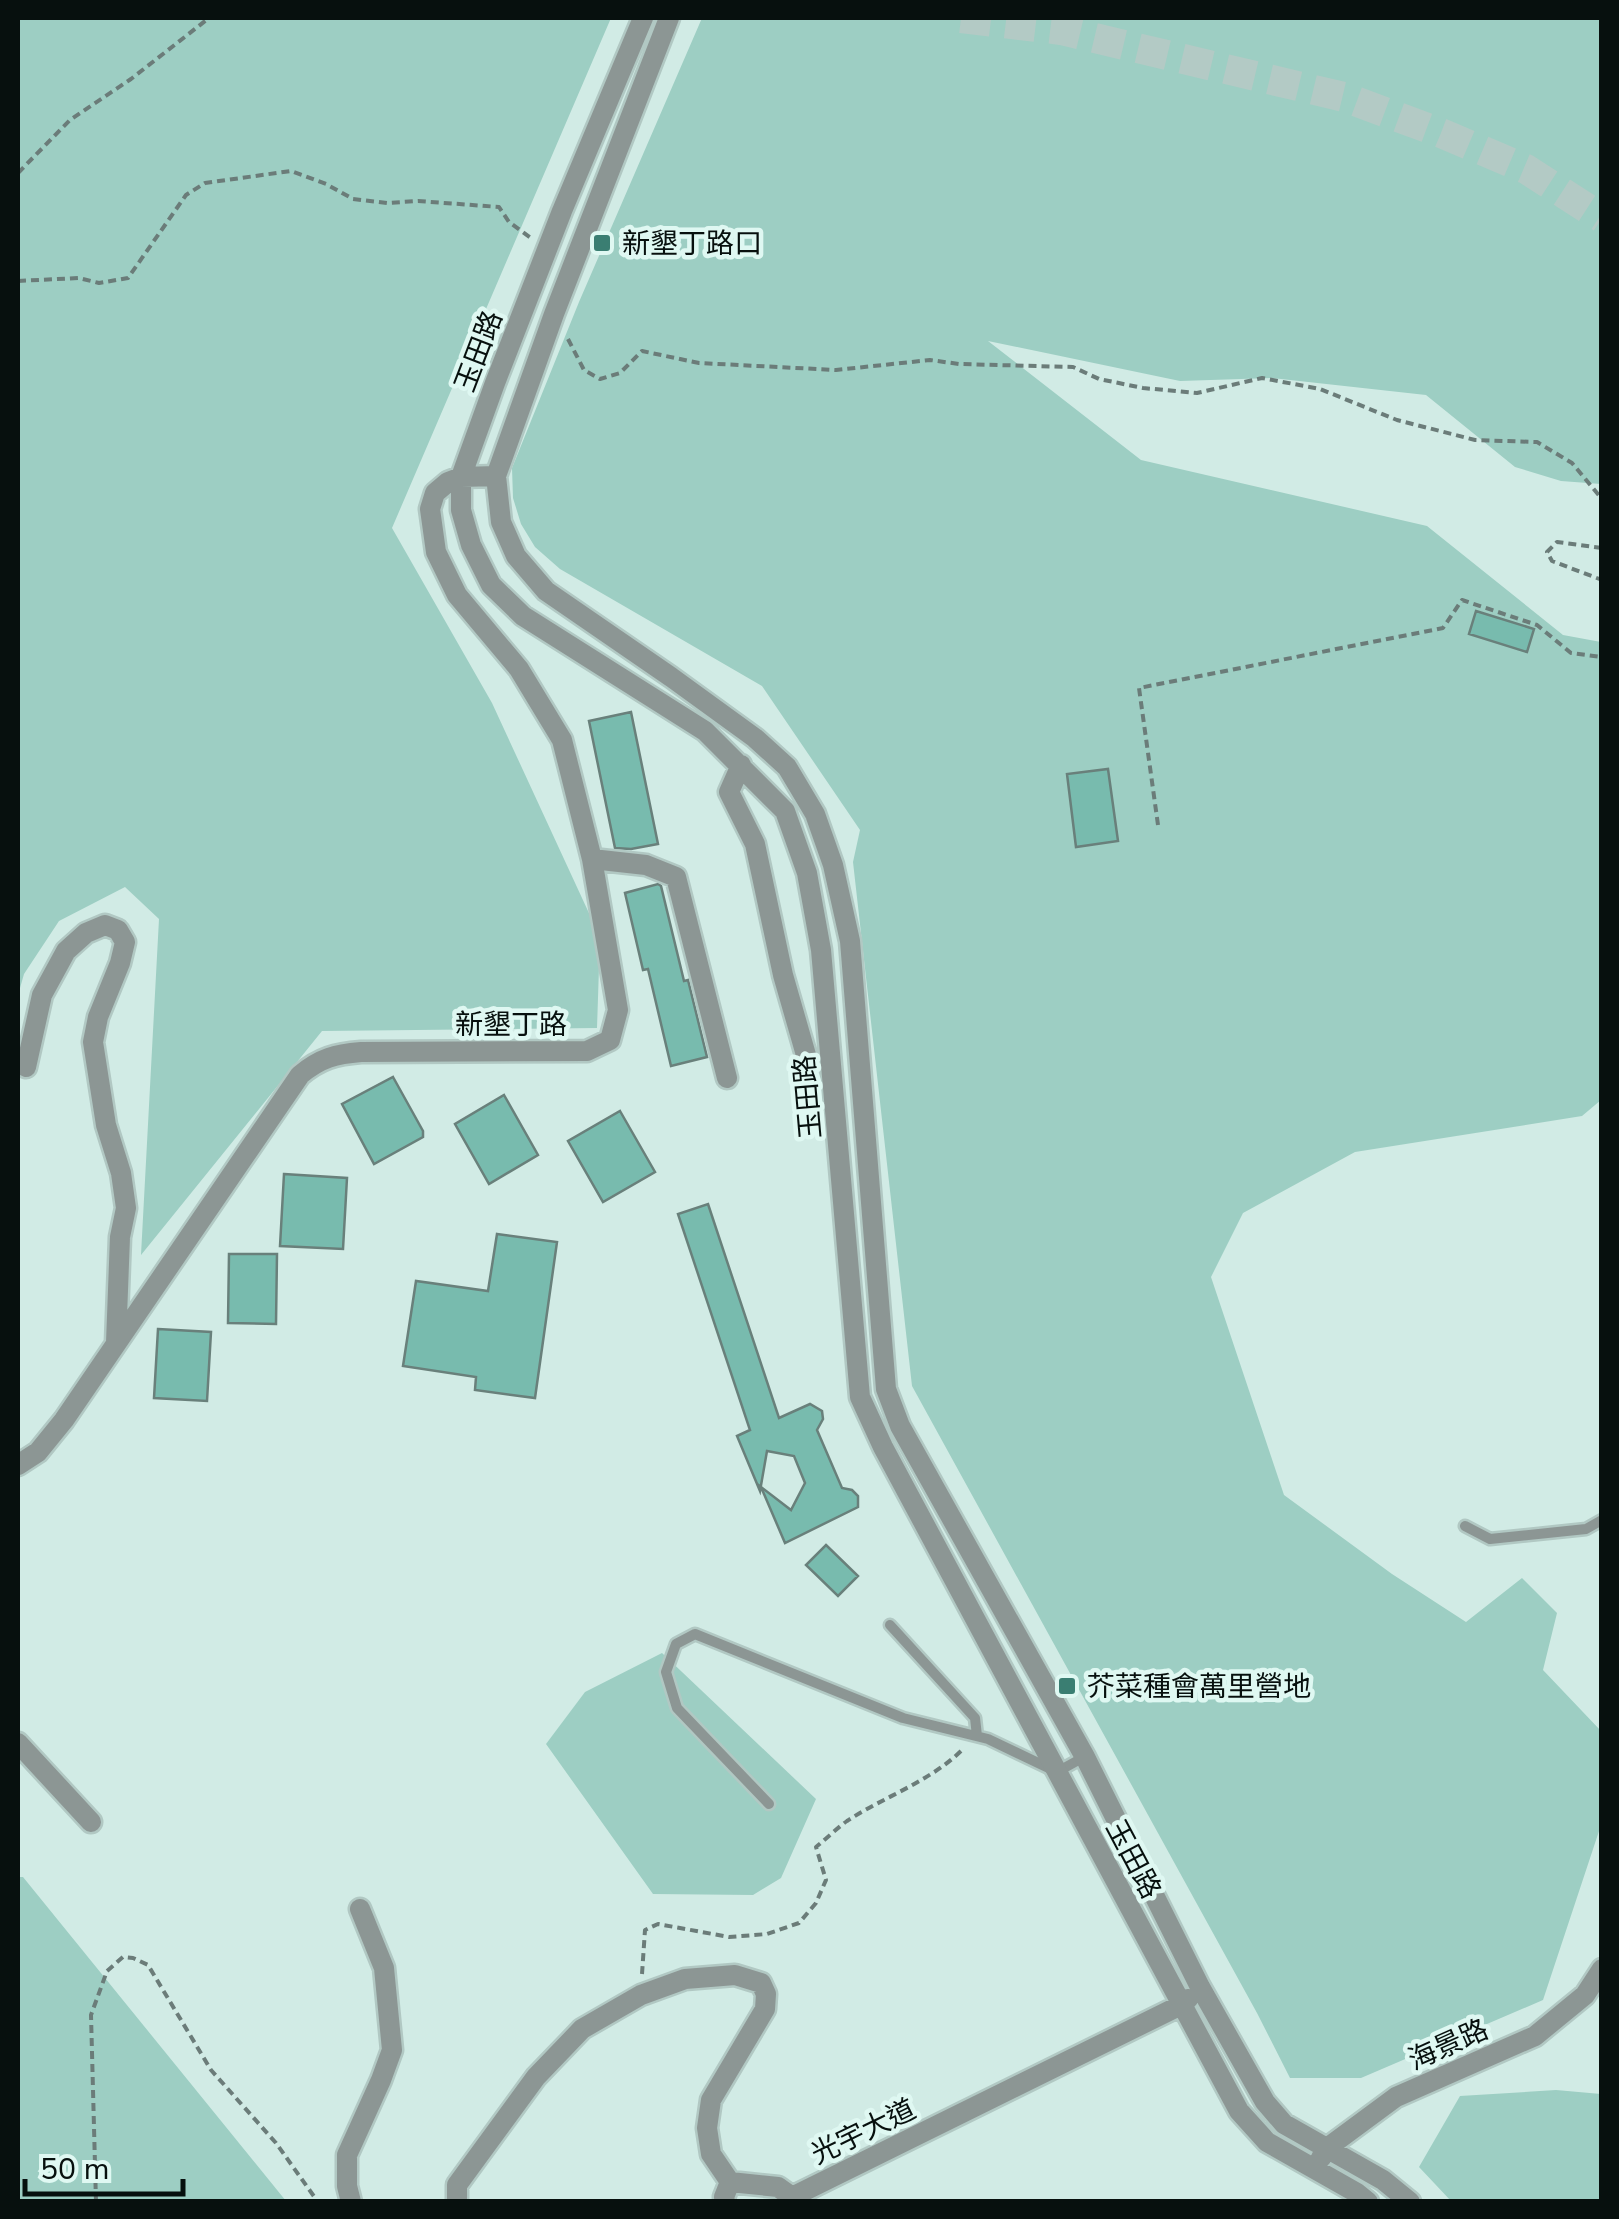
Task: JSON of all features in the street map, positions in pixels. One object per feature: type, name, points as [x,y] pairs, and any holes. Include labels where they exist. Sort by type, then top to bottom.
[{"type":"street","name":"玉田路","points":[[643,18],[494,384],[461,477],[462,510],[471,546],[491,585],[522,616],[705,732],[785,811],[807,874],[821,950],[860,1397],[883,1447],[1239,2112],[1267,2142],[1368,2202]]},
{"type":"street","name":"玉田路","points":[[669,18],[496,476],[501,522],[516,556],[546,591],[755,738],[787,767],[815,814],[833,864],[850,941],[886,1389],[900,1426],[1085,1756],[1200,1987],[1264,2102],[1284,2124],[1383,2180],[1410,2202]]},
{"type":"street","points":[[461,477],[496,476]]},
{"type":"street","name":"新墾丁路","points":[[18,1465],[38,1452],[64,1420],[300,1075],[316,1062],[336,1054],[361,1052],[587,1051],[610,1040],[618,1010],[592,859],[562,740],[518,669],[458,595],[436,552],[430,509],[436,494],[448,482],[461,477]]},
{"type":"street","points":[[741,765],[729,792],[756,844],[783,975],[806,1055]]},
{"type":"street","points":[[592,859],[646,865],[676,877],[728,1078]]},
{"type":"street","points":[[26,1066],[42,995],[66,951],[95,929],[105,926],[118,930],[125,942],[93,1042],[106,1126],[121,1173],[126,1208],[120,1237],[116,1345]]},
{"type":"street","points":[[18,1743],[91,1822]]},
{"type":"street","points":[[351,2202],[346,2186],[347,2155],[392,2050],[384,1968],[360,1909]]},
{"type":"street","name":"海景路","points":[[1314,2168],[1327,2148],[1396,2096],[1535,2036],[1585,1995],[1602,1969]]},
{"type":"street","name":"光宇大道","points":[[457,2202],[457,2185],[536,2077],[582,2030],[641,1994],[685,1979],[736,1975],[760,1983],[766,1994],[765,2009],[711,2100],[707,2128],[711,2154],[727,2192],[778,2188],[792,2199],[1180,2005],[1200,1987]]},
{"type":"lane","points":[[1465,1526],[1490,1539],[1586,1530],[1602,1520]]},
{"type":"lane","points":[[890,1625],[975,1718],[977,1736]]},
{"type":"lane","points":[[769,1804],[677,1708],[666,1672],[676,1644],[695,1634],[903,1718],[977,1736],[1057,1772],[1085,1756]]},
{"type":"path","points":[[18,173],[70,120],[132,79],[209,18]]},
{"type":"path","points":[[18,280],[79,278],[99,282],[128,278],[186,194],[205,183],[291,171],[352,199],[499,208],[509,222],[548,249]]},
{"type":"path","points":[[554,314],[578,362],[600,379],[620,373],[642,351],[698,363],[836,370],[930,360],[1073,367],[1099,379],[1197,393],[1262,378],[1320,389],[1396,420],[1474,440],[1536,442],[1572,463],[1602,499]]},
{"type":"path","points":[[1602,548],[1558,542],[1547,552],[1552,562],[1602,580]]},
{"type":"path","points":[[1158,825],[1139,688],[1443,628],[1462,600],[1537,625],[1570,653],[1602,657]]},
{"type":"path","points":[[641,1994],[645,1930],[658,1924],[729,1937],[766,1934],[800,1922],[816,1904],[826,1880],[816,1847],[847,1822],[953,1760],[977,1736]]},
{"type":"path","points":[[96,2202],[91,2014],[108,1970],[123,1957],[148,1965],[211,2070],[276,2144],[318,2202]]},
{"type":"green space","points":[[18,18],[611,18],[392,528],[492,703],[600,937],[597,1028],[322,1031],[141,1255],[159,919],[125,887],[59,921],[24,974],[18,995]]},
{"type":"green space","points":[[702,18],[1601,18],[1601,484],[1561,481],[1515,467],[1426,395],[1272,378],[1180,381],[988,341],[1141,460],[1427,526],[1563,635],[1601,642],[1601,1100],[1582,1116],[1355,1152],[1243,1213],[1211,1277],[1284,1495],[1466,1622],[1522,1578],[1557,1613],[1543,1670],[1601,1731],[1602,1822],[1543,2000],[1361,2078],[1290,2078],[912,1386],[853,862],[860,830],[762,686],[560,569],[535,547],[521,524],[513,498],[512,468]]},
{"type":"green space","points":[[662,1653],[816,1799],[781,1878],[753,1895],[653,1894],[546,1744],[585,1692]]},
{"type":"green space","points":[[18,1877],[23,1877],[286,2201],[18,2201]]},
{"type":"green space","points":[[1556,2090],[1601,2094],[1601,2201],[1451,2201],[1419,2167],[1460,2096]]},
{"type":"building","points":[[1476,611],[1534,629],[1527,652],[1469,634]]},
{"type":"building","points":[[631,712],[658,844],[631,849],[615,848],[589,721]]},
{"type":"building","points":[[1108,769],[1118,841],[1076,847],[1067,774]]},
{"type":"building","points":[[658,884],[707,1057],[671,1066],[625,893]]},
{"type":"building","points":[[393,1077],[423,1137],[374,1164],[342,1104]]},
{"type":"building","points":[[504,1095],[538,1155],[489,1184],[455,1124]]},
{"type":"building","points":[[620,1111],[655,1172],[603,1202],[568,1141]]},
{"type":"building","points":[[284,1174],[347,1178],[343,1249],[280,1246]]},
{"type":"building","points":[[708,1204],[779,1418],[810,1404],[822,1411],[823,1419],[817,1430],[842,1488],[858,1496],[858,1507],[785,1543],[761,1487],[791,1510],[805,1483],[794,1456],[767,1451],[760,1491],[737,1436],[750,1430],[678,1214]]},
{"type":"building","points":[[497,1234],[557,1242],[535,1398],[475,1390],[476,1377],[403,1366],[416,1281],[488,1291]]},
{"type":"building","points":[[229,1254],[277,1254],[276,1324],[228,1323]]},
{"type":"building","points":[[158,1329],[211,1332],[207,1401],[154,1398]]},
{"type":"building","points":[[826,1545],[858,1576],[838,1596],[806,1565]]},
{"type":"tunnel","points":[[961,18],[1061,30],[1344,97],[1526,169],[1602,218]]},
{"type":"place","name":"新墾丁路口","points":[[602,243]]},
{"type":"place","name":"芥菜種會萬里營地","points":[[1067,1686]]}]
